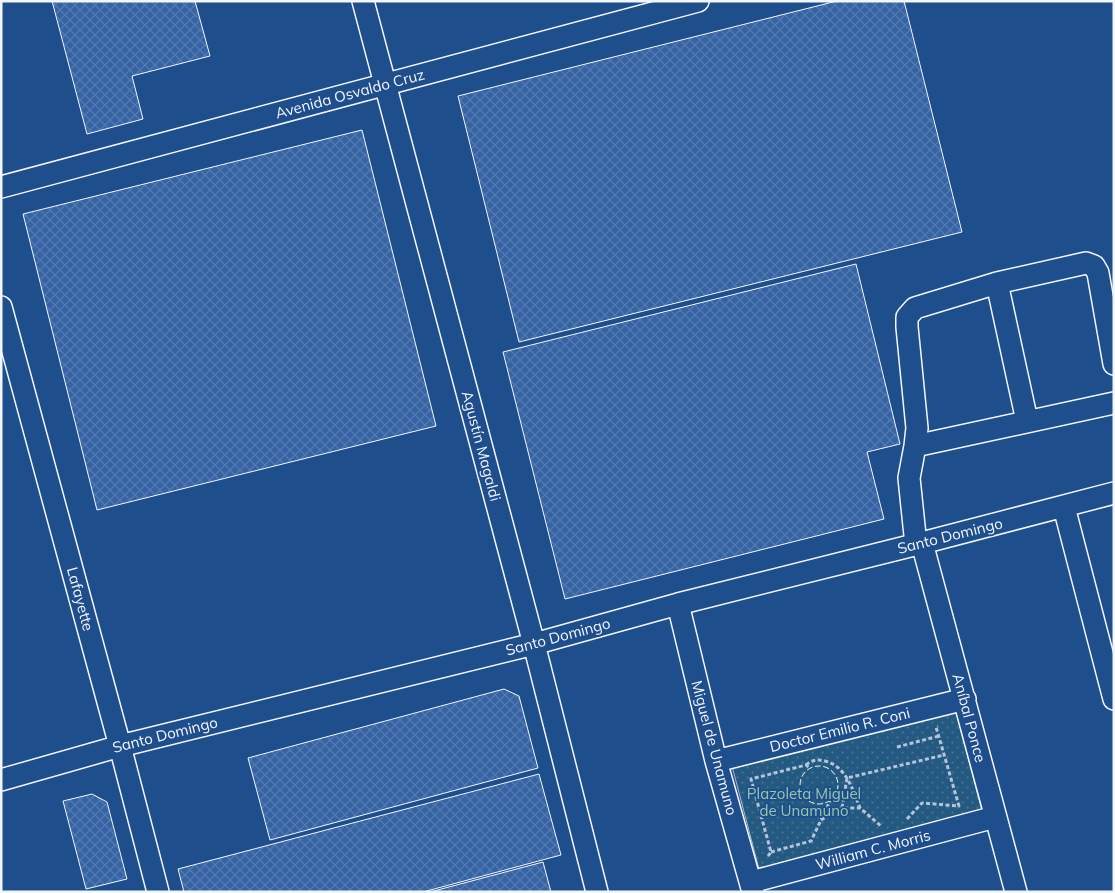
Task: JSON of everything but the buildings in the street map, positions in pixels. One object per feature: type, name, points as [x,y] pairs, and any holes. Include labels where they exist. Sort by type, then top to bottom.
[{"type":"street","name":"Agustín Magaldi","points":[[363,1],[534,644],[597,892]]},
{"type":"street","name":"Avenida Osvaldo Cruz","points":[[1,187],[698,1]]},
{"type":"street","name":"Aníbal Ponce","points":[[1016,892],[965,699],[919,544],[909,478],[916,446],[917,428],[907,317],[916,308],[997,284],[1086,262],[1094,266],[1098,273],[1114,364]]},
{"type":"street","points":[[997,284],[1027,421]]},
{"type":"street","name":"Lafayette","points":[[1,307],[158,892]]},
{"type":"street","points":[[916,446],[1114,403]]},
{"type":"street","name":"Santo Domingo","points":[[1,780],[120,746],[534,644],[678,604],[1114,493]]},
{"type":"street","points":[[1064,507],[1114,699]]},
{"type":"street","name":"Miguel de Unamuno","points":[[678,604],[716,761],[752,887]]},
{"type":"street","name":"Doctor Emilio R. Coni","points":[[716,761],[965,699]]},
{"type":"street","name":"William C. Morris","points":[[752,887],[893,839],[995,817]]},
{"type":"path","points":[[752,887],[771,852],[751,779],[806,765],[811,761],[820,760],[831,763],[840,769],[847,778],[860,808],[893,839],[922,803],[958,806],[936,728],[942,721]]},
{"type":"path","points":[[897,747],[939,736]]},
{"type":"path","points":[[847,778],[944,755]]},
{"type":"path","points":[[806,765],[810,768]]},
{"type":"path","points":[[842,808],[847,778]]},
{"type":"path","points":[[771,852],[811,841],[831,799]]},
{"type":"path","points":[[821,820],[842,808],[860,808]]},
{"type":"green space","name":"Plazoleta Miguel de Unamuno","points":[[955,708],[982,811],[759,869],[732,766]]},
{"type":"fence","points":[[819,766],[832,772],[838,785],[832,798],[819,804],[806,798],[800,785],[806,772],[819,766]]}]
